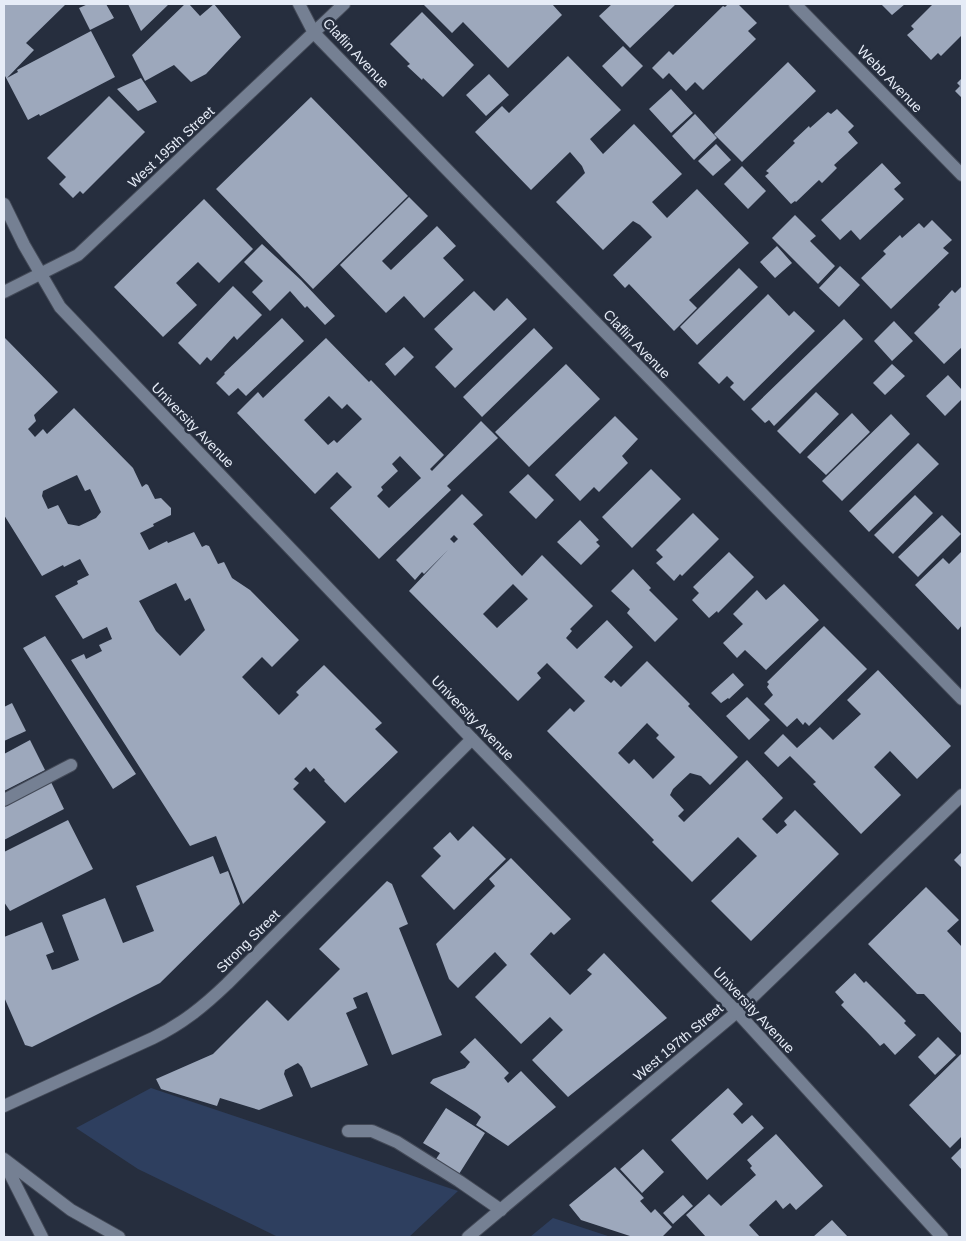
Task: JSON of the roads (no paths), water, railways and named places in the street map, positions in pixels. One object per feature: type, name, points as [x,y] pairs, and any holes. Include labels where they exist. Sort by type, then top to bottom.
[{"type":"street","name":"Claflin Avenue","points":[[299,4],[314,33],[962,698]]},
{"type":"street","name":"West 195th Street","points":[[4,292],[78,255],[344,4]]},
{"type":"street","name":"Webb Avenue","points":[[795,4],[962,175]]},
{"type":"street","name":"University Avenue","points":[[4,204],[60,307],[472,739],[738,1012],[942,1237]]},
{"type":"street","name":"Strong Street","points":[[4,1106],[172,1029],[188,1018],[227,984],[472,739]]},
{"type":"street","points":[[4,800],[71,766]]},
{"type":"street","name":"West 197th Street","points":[[468,1237],[738,1012],[962,795]]},
{"type":"street","points":[[348,1131],[372,1131],[397,1142],[459,1181],[500,1210]]},
{"type":"street","points":[[4,1161],[42,1237]]},
{"type":"street","points":[[4,1161],[71,1210],[119,1237]]}]
